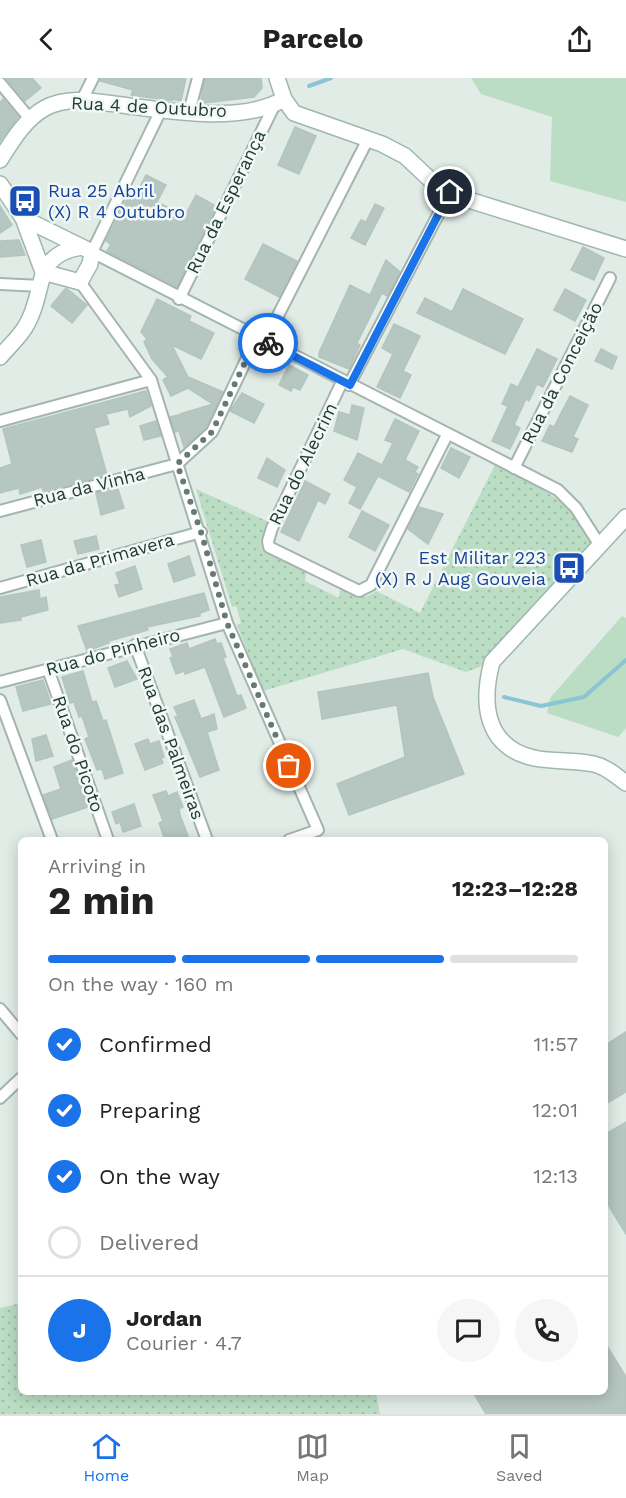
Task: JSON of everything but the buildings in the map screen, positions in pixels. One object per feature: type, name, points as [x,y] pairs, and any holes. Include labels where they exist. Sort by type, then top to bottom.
[{"type":"street","points":[[82,100],[93,78]]},
{"type":"street","points":[[189,112],[198,78]]},
{"type":"street","points":[[277,78],[279,103],[294,113],[405,156],[438,187],[626,249]]},
{"type":"street","points":[[0,83],[30,119]]},
{"type":"street","name":"Rua 4 de Outubro","points":[[0,160],[30,119],[45,108],[82,100],[189,112],[252,111],[279,103]]},
{"type":"street","name":"Rua da Esperança","points":[[179,299],[279,103]]},
{"type":"street","points":[[80,282],[90,264],[86,249],[161,110]]},
{"type":"street","points":[[177,464],[212,432],[368,140]]},
{"type":"street","points":[[0,184],[23,218],[42,279]]},
{"type":"street","name":"Rua do Alecrim","points":[[447,435],[371,585],[366,589],[359,591],[269,547],[268,541],[272,528],[346,383],[450,192]]},
{"type":"street","points":[[23,218],[558,490],[576,508],[599,544]]},
{"type":"street","points":[[0,357],[27,326],[49,260],[61,251],[86,249]]},
{"type":"street","name":"Rua da Conceição","points":[[514,468],[610,278]]},
{"type":"street","points":[[0,284],[42,279],[80,282],[151,380],[201,532],[227,623],[318,830],[298,837]]},
{"type":"street","points":[[0,422],[151,380]]},
{"type":"street","name":"Rua da Vinha","points":[[0,510],[177,464]]},
{"type":"street","points":[[626,517],[492,662],[486,685],[485,703],[490,722],[500,738],[514,751],[534,758],[595,764],[608,769],[626,783]]},
{"type":"street","name":"Rua da Primavera","points":[[0,588],[201,532]]},
{"type":"street","name":"Rua do Pinheiro","points":[[0,682],[135,645],[227,623]]},
{"type":"street","name":"Rua das Palmeiras","points":[[135,645],[206,837]]},
{"type":"street","name":"Rua do Picoto","points":[[48,669],[107,837]]},
{"type":"street","points":[[0,700],[51,837]]},
{"type":"street","points":[[0,1009],[18,1030]]},
{"type":"street","points":[[0,1098],[18,1081]]},
{"type":"green space","points":[[471,78],[626,78],[626,202],[550,181],[552,117],[481,94]]},
{"type":"green space","points":[[495,465],[539,488],[567,507],[587,532],[592,547],[485,665],[466,672],[403,649],[263,691],[237,625],[241,623],[236,606],[232,607],[196,489],[269,522],[260,542],[262,549],[306,572],[305,581],[339,598],[340,589],[354,596],[363,597],[376,591],[420,613]]},
{"type":"green space","points":[[622,616],[626,618],[626,728],[618,737],[547,713],[550,698]]},
{"type":"green space","points":[[18,1304],[18,1395],[377,1395],[380,1414],[0,1414],[0,1308]]},
{"type":"waterway","points":[[309,86],[331,78]]},
{"type":"waterway","points":[[504,697],[541,706],[584,697],[626,660]]},
{"type":"way so far","points":[[268,343],[257,337],[212,432],[177,464],[201,532],[227,623],[289,766]]},
{"type":"place","name":"Rua 25 Abril (X) R 4 Outubro","points":[[25,201]]},
{"type":"place","name":"Est Militar 223 (X) R J Aug Gouveia","points":[[569,568]]},
{"type":"route","points":[[268,343],[350,385],[450,192]]}]
